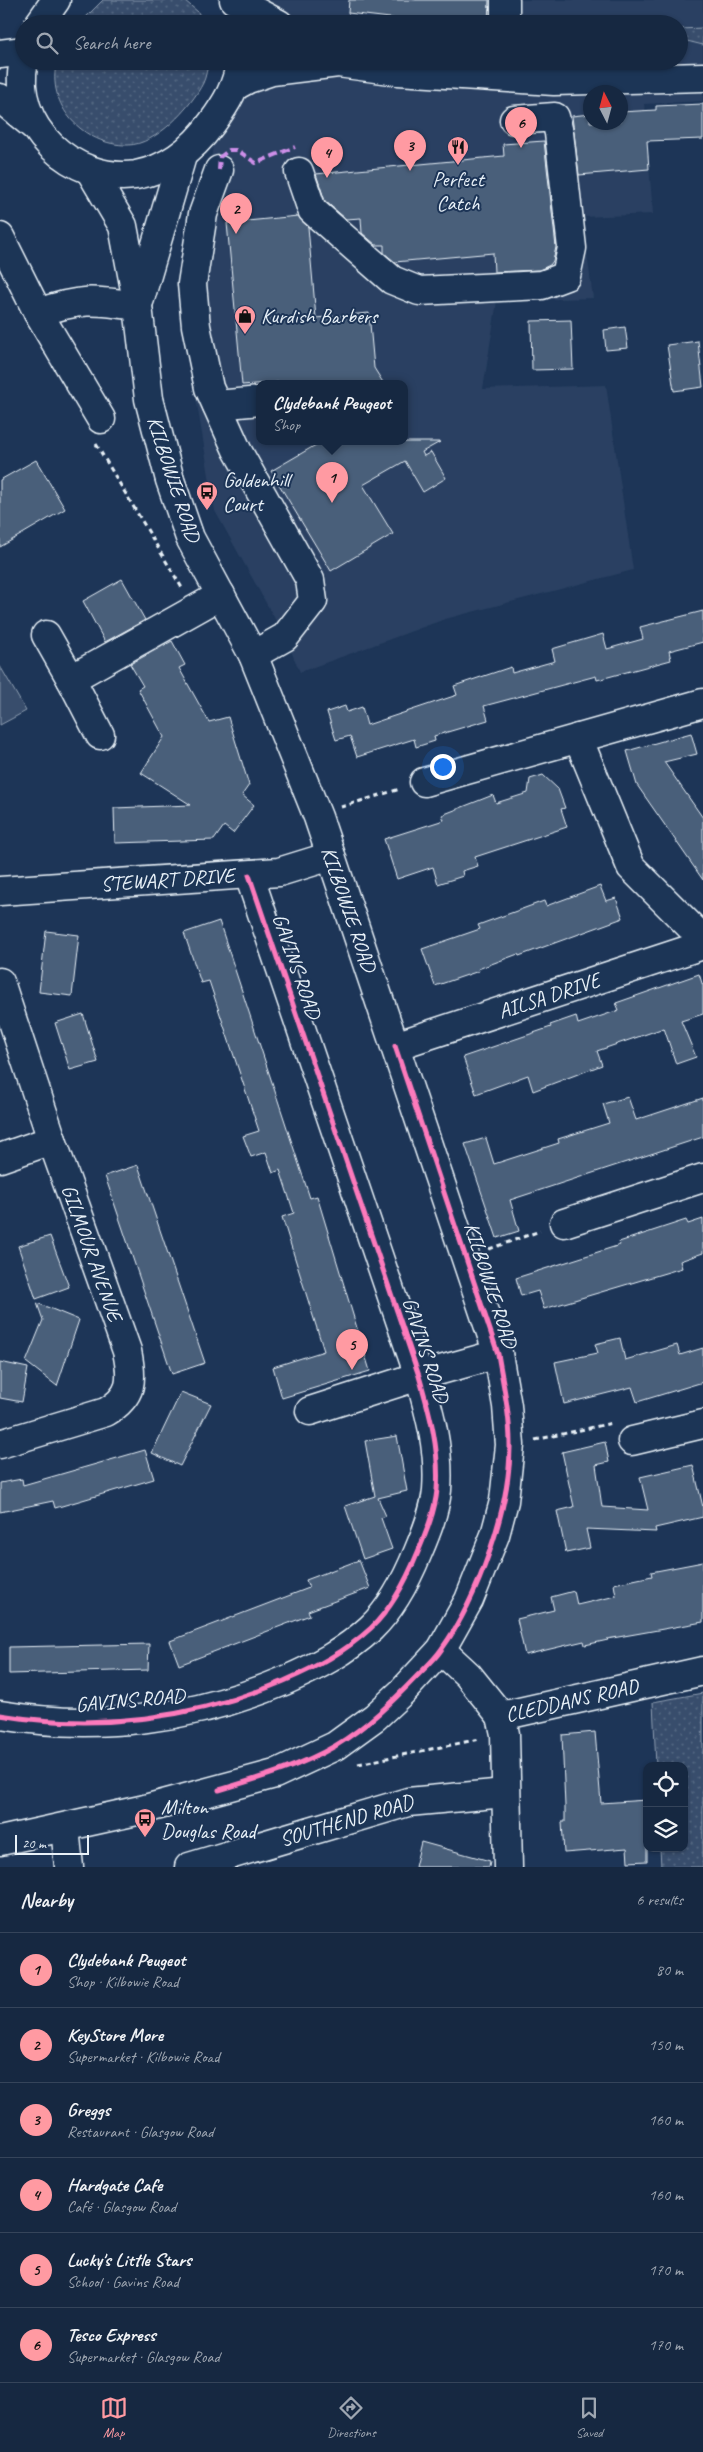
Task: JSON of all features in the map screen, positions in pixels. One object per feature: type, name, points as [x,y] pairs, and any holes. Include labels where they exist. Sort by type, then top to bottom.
[{"type":"street","points":[[45,15],[56,0]]},
{"type":"street","points":[[229,0],[234,15]]},
{"type":"street","points":[[234,0],[262,15]]},
{"type":"street","points":[[505,0],[505,15]]},
{"type":"street","points":[[0,54],[15,52]]},
{"type":"street","points":[[23,70],[22,85],[24,99],[34,126]]},
{"type":"street","points":[[0,98],[34,126],[56,150],[91,172],[106,175],[136,174],[168,164],[182,156],[206,132],[237,74],[248,79],[279,70]]},
{"type":"street","points":[[391,70],[505,70],[554,81],[703,77]]},
{"type":"street","points":[[299,172],[312,210],[392,280],[419,291],[542,285],[566,276],[572,248],[566,177],[555,117],[554,81]]},
{"type":"street","points":[[514,120],[555,117]]},
{"type":"street","name":"KILBOWIE ROAD","points":[[138,306],[182,156]]},
{"type":"street","points":[[218,170],[203,214],[192,284],[196,326],[210,388],[217,405],[237,450],[310,580],[313,601],[284,637],[253,655]]},
{"type":"street","name":"KILBOWIE ROAD","points":[[0,1841],[65,1828],[275,1774],[335,1746],[375,1718],[441,1650],[469,1600],[495,1535],[504,1501],[510,1445],[507,1406],[498,1354],[318,816],[253,655],[190,538],[168,471],[149,398],[138,306],[123,226],[91,172]]},
{"type":"street","points":[[0,237],[98,430]]},
{"type":"street","points":[[38,313],[70,302],[87,301],[138,306]]},
{"type":"street","points":[[217,405],[256,401]]},
{"type":"street","points":[[70,679],[220,595]]},
{"type":"street","points":[[46,636],[100,735]]},
{"type":"street","points":[[424,782],[703,703]]},
{"type":"street","points":[[578,738],[631,867],[703,939]]},
{"type":"street","name":"STEWART DRIVE","points":[[0,891],[279,872],[332,856]]},
{"type":"street","name":"GAVINS ROAD","points":[[0,1716],[50,1721],[98,1722],[157,1718],[230,1702],[310,1670],[339,1654],[371,1627],[394,1600],[408,1576],[426,1533],[437,1493],[436,1449],[432,1421],[419,1376],[249,875]]},
{"type":"street","name":"AILSA DRIVE","points":[[396,1046],[703,945]]},
{"type":"street","name":"GILMOUR AVENUE","points":[[0,982],[52,1140],[127,1351],[130,1382],[127,1394],[118,1405],[106,1412],[0,1444]]},
{"type":"street","points":[[0,1158],[52,1140]]},
{"type":"street","points":[[564,1223],[703,1178]]},
{"type":"street","points":[[310,1411],[419,1376],[498,1354]]},
{"type":"street","points":[[632,1441],[703,1424]]},
{"type":"street","name":"CLEDDANS ROAD","points":[[441,1650],[468,1675],[503,1725],[703,1671]]},
{"type":"street","points":[[503,1725],[508,1867]]},
{"type":"street","name":"SOUTHEND ROAD","points":[[190,1867],[408,1802],[505,1793]]},
{"type":"street","points":[[65,1828],[69,1867]]},
{"type":"path","points":[[98,430],[194,608]]},
{"type":"path","points":[[318,816],[347,805],[424,782]]},
{"type":"path","points":[[465,1257],[564,1223]]},
{"type":"path","points":[[510,1445],[620,1421],[632,1441]]},
{"type":"path","points":[[358,1764],[503,1725]]},
{"type":"shaded area","points":[[103,0],[184,0],[200,15],[88,15]]},
{"type":"shaded area","points":[[240,0],[703,0],[703,101],[644,104],[653,214],[582,217],[593,298],[497,301],[483,389],[606,385],[633,570],[445,619],[300,672],[285,637],[215,511],[179,297],[192,200],[210,163],[227,70],[688,70],[688,15],[237,15]]},
{"type":"shaded area","points":[[703,28],[703,45],[688,41],[688,29]]},
{"type":"shaded area","points":[[56,70],[207,70],[197,93],[172,123],[150,139],[128,145],[112,143],[97,138],[83,130],[72,120],[63,107],[57,93]]},
{"type":"shaded area","points":[[0,666],[26,711],[0,725]]},
{"type":"shaded area","points":[[703,1693],[703,1867],[661,1867],[660,1852],[688,1852],[688,1762],[656,1762],[653,1702]]},
{"type":"building","points":[[349,0],[489,0],[488,15],[365,15],[348,13]]},
{"type":"building","points":[[703,104],[703,139],[647,141],[649,169],[579,175],[572,116],[583,115],[583,130],[628,130],[628,112],[656,110],[656,106]]},
{"type":"building","points":[[544,141],[556,247],[553,261],[550,265],[539,270],[494,272],[493,253],[395,262],[384,253],[384,245],[376,245],[362,233],[361,218],[346,219],[325,201],[316,174],[504,156],[503,144]]},
{"type":"building","points":[[298,216],[308,227],[316,318],[369,313],[374,368],[382,380],[256,380],[256,384],[242,385],[227,223]]},
{"type":"building","points":[[571,320],[573,369],[532,370],[531,321]]},
{"type":"building","points":[[625,327],[628,348],[606,350],[604,330]]},
{"type":"building","points":[[698,341],[703,387],[674,391],[667,345]]},
{"type":"building","points":[[408,442],[440,442],[422,452],[424,456],[431,452],[446,478],[423,492],[405,461],[363,485],[393,534],[331,571],[271,471],[316,445],[408,445]]},
{"type":"building","points":[[36,460],[65,509],[0,547],[0,480]]},
{"type":"building","points":[[122,579],[145,620],[105,642],[83,601]]},
{"type":"building","points":[[703,611],[703,642],[669,651],[671,660],[597,680],[596,676],[484,706],[488,720],[434,736],[435,741],[416,747],[414,739],[357,757],[350,736],[336,740],[327,712],[345,706],[347,712],[362,707],[367,725],[457,695],[454,686],[511,667],[512,673],[555,661],[552,649],[603,634],[607,649],[643,639],[640,627]]},
{"type":"building","points":[[172,641],[185,665],[179,668],[209,722],[228,717],[249,785],[242,795],[254,805],[233,833],[224,826],[214,840],[115,843],[114,808],[191,805],[141,773],[164,737],[138,689],[143,686],[130,664]]},
{"type":"building","points":[[691,733],[697,754],[664,762],[703,818],[703,880],[637,785],[627,751]]},
{"type":"building","points":[[543,775],[558,789],[565,808],[561,809],[567,827],[475,857],[478,866],[462,871],[463,876],[438,884],[433,867],[397,879],[384,839],[444,820],[442,815],[493,795],[496,803],[528,793],[530,779]]},
{"type":"building","points":[[600,886],[606,901],[616,898],[623,918],[519,956],[518,954],[478,969],[479,971],[435,986],[422,949],[480,929],[478,925],[544,901],[546,906]]},
{"type":"building","points":[[219,921],[310,1198],[317,1196],[370,1371],[282,1398],[273,1367],[324,1351],[282,1217],[294,1213],[280,1170],[273,1173],[266,1152],[251,1157],[243,1136],[259,1131],[209,981],[201,983],[184,933]]},
{"type":"building","points":[[46,931],[79,935],[72,996],[39,992]]},
{"type":"building","points":[[699,974],[703,986],[703,1014],[681,1021],[696,1057],[676,1064],[664,1028],[597,1051],[602,1065],[533,1091],[528,1075],[476,1094],[463,1057],[551,1027],[550,1025],[576,1016],[578,1024],[619,1010],[616,1003]]},
{"type":"building","points":[[83,1014],[98,1062],[70,1070],[55,1023]]},
{"type":"building","points":[[628,1097],[636,1120],[703,1098],[703,1137],[510,1200],[519,1231],[497,1238],[465,1144],[486,1138],[494,1164],[559,1143],[558,1139],[609,1123],[603,1104]]},
{"type":"building","points":[[138,1165],[205,1363],[172,1374],[105,1176]]},
{"type":"building","points":[[703,1219],[703,1253],[680,1261],[682,1268],[544,1309],[538,1291],[521,1296],[516,1278],[620,1245],[619,1242],[686,1220],[688,1224]]},
{"type":"building","points":[[50,1236],[69,1287],[36,1299],[18,1246]]},
{"type":"building","points":[[37,1303],[79,1320],[57,1386],[26,1362],[43,1320]]},
{"type":"building","points":[[620,1338],[625,1360],[677,1345],[680,1355],[703,1348],[703,1382],[637,1402],[632,1387],[564,1404],[555,1362],[598,1353],[595,1344]]},
{"type":"building","points":[[0,1362],[28,1368],[22,1402],[0,1398]]},
{"type":"building","points":[[181,1392],[211,1404],[180,1466],[152,1453]]},
{"type":"building","points":[[397,1436],[407,1491],[378,1498],[386,1516],[381,1518],[392,1549],[363,1559],[345,1506],[375,1496],[365,1441]]},
{"type":"building","points":[[605,1442],[609,1462],[596,1465],[602,1507],[648,1510],[640,1477],[693,1465],[703,1507],[703,1517],[655,1528],[656,1532],[586,1529],[590,1548],[566,1553],[557,1511],[574,1507],[562,1452]]},
{"type":"building","points":[[145,1450],[154,1479],[55,1508],[53,1501],[0,1512],[0,1483],[22,1479],[23,1485]]},
{"type":"building","points":[[359,1560],[370,1588],[308,1611],[310,1615],[179,1665],[170,1641],[309,1588],[306,1580]]},
{"type":"building","points":[[703,1562],[703,1622],[607,1639],[585,1645],[584,1641],[525,1655],[517,1619],[554,1610],[551,1597],[574,1591],[577,1605],[616,1596],[614,1584],[652,1576],[651,1572]]},
{"type":"building","points":[[149,1644],[148,1670],[9,1674],[9,1647]]},
{"type":"building","points":[[595,1732],[601,1803],[643,1800],[643,1852],[647,1852],[647,1861],[628,1862],[627,1848],[564,1853],[562,1822],[565,1822],[565,1806],[562,1735]]},
{"type":"building","points":[[421,1842],[490,1861],[489,1867],[415,1867]]},
{"type":"marked path","points":[[219,170],[220,157],[229,150],[237,150],[256,163],[295,147]]},
{"type":"cycle path","points":[[0,1715],[36,1720],[73,1722],[145,1718],[215,1705],[296,1676],[340,1652],[361,1637],[379,1620],[393,1602],[404,1582],[414,1562],[432,1514],[436,1498],[438,1475],[436,1446],[419,1376],[249,875]]},
{"type":"cycle path","points":[[219,1790],[307,1760],[347,1739],[389,1704],[436,1657],[455,1629],[468,1605],[490,1551],[505,1495],[509,1469],[510,1433],[498,1354],[395,1046]]},
{"type":"place","name":"Tesco Express","points":[[521,148]]},
{"type":"place","name":"Perfect Catch","points":[[458,166]]},
{"type":"place","name":"Greggs","points":[[410,171]]},
{"type":"place","name":"Hardgate Cafe","points":[[327,178]]},
{"type":"place","name":"KeyStore More","points":[[236,234]]},
{"type":"place","name":"Kurdish Barbers","points":[[245,335]]},
{"type":"place","name":"Clydebank Peugeot","points":[[332,503]]},
{"type":"place","name":"Goldenhill Court","points":[[207,511]]},
{"type":"place","name":"Lucky's Little Stars","points":[[352,1370]]},
{"type":"place","name":"Milton Douglas Road","points":[[145,1838]]}]
